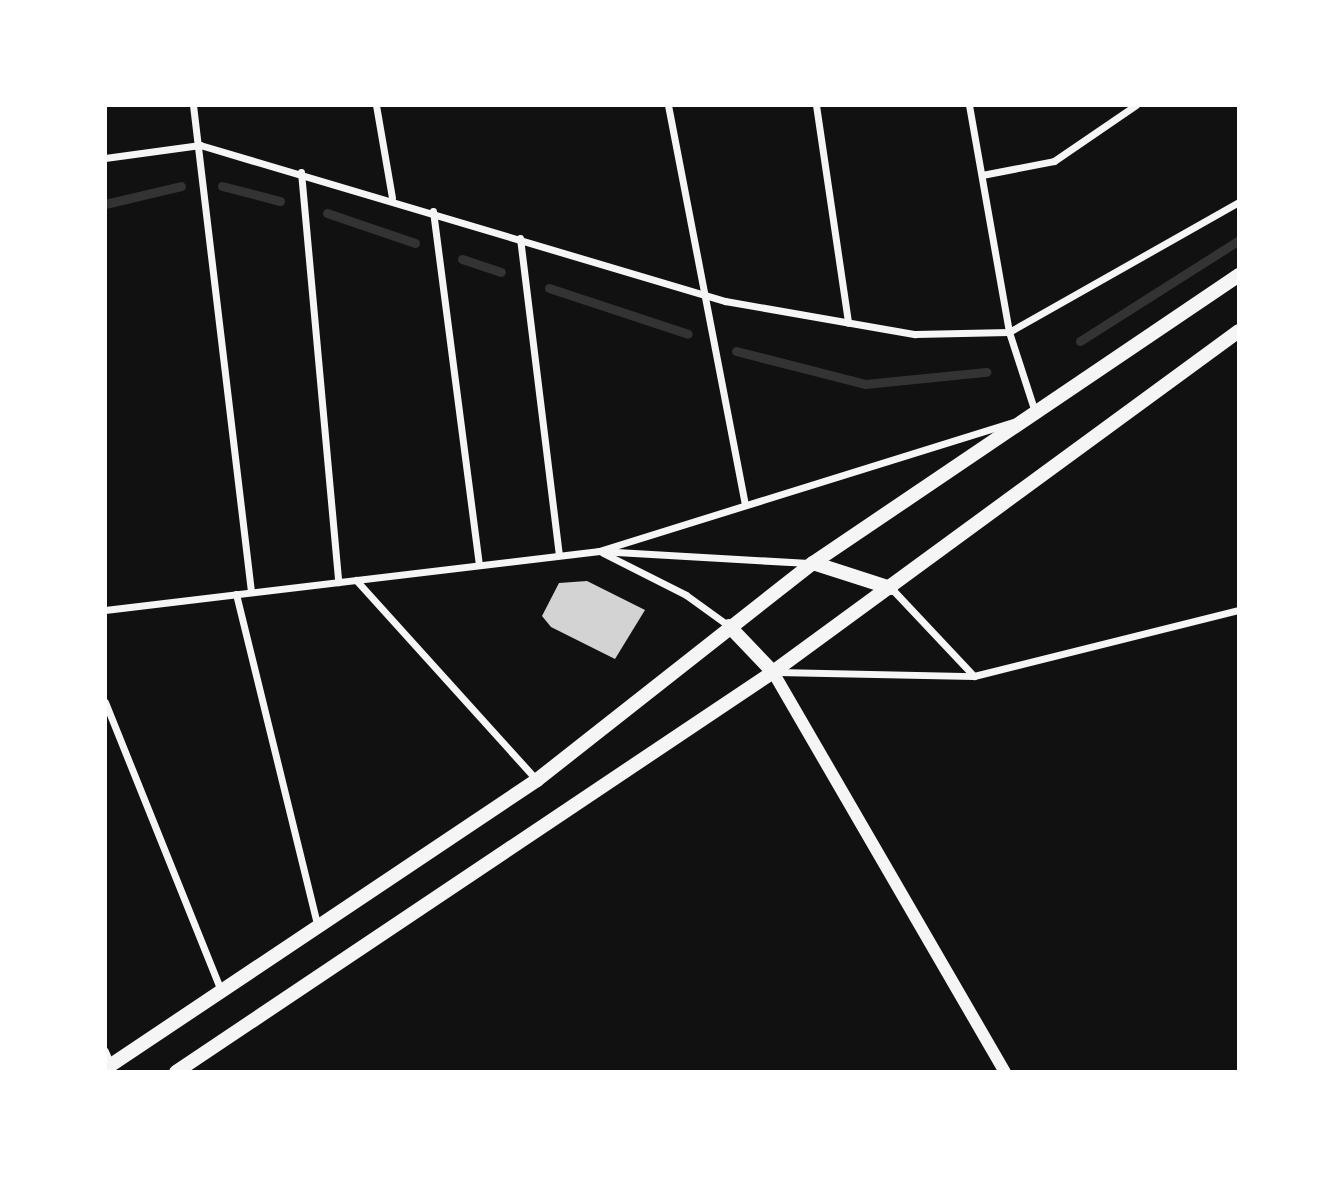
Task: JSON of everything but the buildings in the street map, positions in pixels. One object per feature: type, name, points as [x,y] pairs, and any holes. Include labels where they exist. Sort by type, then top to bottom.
[{"type":"main road","points":[[107,1062],[222,993],[537,780],[729,625],[813,563],[1239,275]]},
{"type":"main road","points":[[176,1072],[773,671],[1239,331]]},
{"type":"main road","points":[[813,563],[891,587]]},
{"type":"main road","points":[[729,625],[773,671]]},
{"type":"street","points":[[193,105],[200,145],[251,592]]},
{"type":"street","points":[[376,105],[392,198]]},
{"type":"street","points":[[668,105],[702,294],[745,504]]},
{"type":"street","points":[[816,105],[848,323]]},
{"type":"street","points":[[599,551],[1035,415],[1009,332],[969,105]]},
{"type":"street","points":[[982,175],[1054,160],[1136,105]]},
{"type":"street","points":[[105,158],[200,145],[392,198],[702,294],[915,334],[1009,332],[1239,202]]},
{"type":"street","points":[[301,172],[338,582]]},
{"type":"street","points":[[433,211],[479,565]]},
{"type":"street","points":[[520,238],[559,555]]},
{"type":"street","points":[[599,551],[686,595],[729,625]]},
{"type":"street","points":[[105,610],[599,551],[813,563]]},
{"type":"street","points":[[356,580],[537,780]]},
{"type":"street","points":[[891,587],[974,676]]},
{"type":"street","points":[[236,594],[318,928]]},
{"type":"street","points":[[773,671],[974,676],[1239,610]]},
{"type":"street","points":[[773,671],[1005,1072]]},
{"type":"street","points":[[105,702],[222,993]]},
{"type":"waterway","points":[[105,204],[181,186]]},
{"type":"waterway","points":[[222,186],[280,201]]},
{"type":"waterway","points":[[327,213],[415,243]]},
{"type":"waterway","points":[[1080,341],[1239,240]]},
{"type":"waterway","points":[[462,259],[501,272]]},
{"type":"waterway","points":[[549,288],[688,334]]},
{"type":"waterway","points":[[736,351],[865,384],[986,372]]}]
